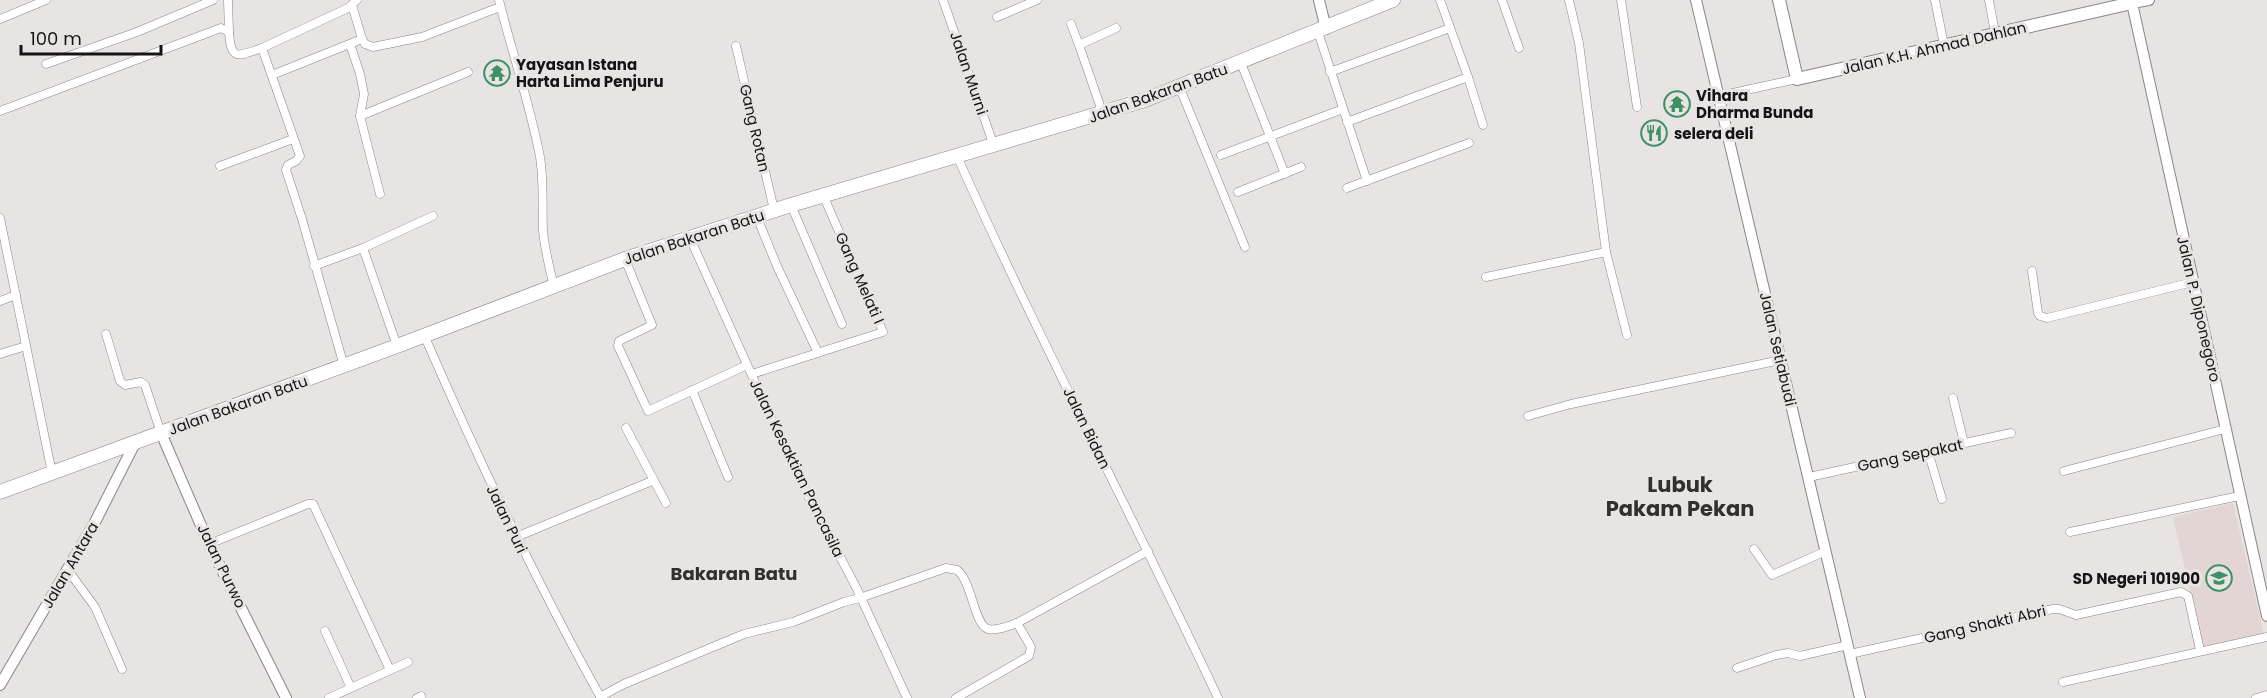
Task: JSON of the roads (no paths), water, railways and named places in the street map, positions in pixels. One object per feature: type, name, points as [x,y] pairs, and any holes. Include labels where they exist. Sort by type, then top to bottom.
[{"type":"highway","name":"Jalan Bakaran Batu","points":[[0,492],[161,433],[181,422],[344,366],[689,236],[1103,114],[1241,63],[1393,0]]},
{"type":"main road","points":[[1779,0],[1797,79]]},
{"type":"main road","name":"Jalan K.H. Ahmad Dahlan","points":[[1797,79],[2132,1]]},
{"type":"street","points":[[0,20],[46,0]]},
{"type":"street","points":[[46,64],[138,32],[213,0]]},
{"type":"street","points":[[228,0],[230,49],[241,55],[262,48],[355,2],[362,39],[365,44],[373,46],[406,42],[500,4],[528,102],[539,154],[543,189],[543,230],[546,255],[554,286]]},
{"type":"street","name":"Jalan Murni","points":[[943,0],[994,146]]},
{"type":"street","points":[[997,17],[1037,0]]},
{"type":"street","points":[[1319,0],[1330,72],[1367,181]]},
{"type":"street","points":[[1440,0],[1483,125]]},
{"type":"street","points":[[1502,0],[1519,48]]},
{"type":"street","points":[[1569,0],[1579,43],[1606,252],[1626,335]]},
{"type":"street","points":[[1621,0],[1637,107]]},
{"type":"street","name":"Jalan Setiabudi","points":[[1696,0],[1860,698]]},
{"type":"street","points":[[1935,0],[1944,45]]},
{"type":"street","points":[[1989,0],[1995,33]]},
{"type":"street","name":"Jalan K.H. Ahmad Dahlan","points":[[2132,1],[2149,0]]},
{"type":"street","name":"Jalan P. Diponegoro","points":[[2132,1],[2267,616]]},
{"type":"street","points":[[1071,24],[1103,114]]},
{"type":"street","points":[[0,111],[215,30],[223,28],[229,32]]},
{"type":"street","points":[[1079,45],[1116,28]]},
{"type":"street","points":[[1330,72],[1450,28]]},
{"type":"street","points":[[272,75],[362,39]]},
{"type":"street","points":[[350,44],[364,94],[360,116],[380,194]]},
{"type":"street","name":"Gang Rotan","points":[[736,46],[774,210]]},
{"type":"street","points":[[262,48],[300,156],[288,165],[286,170],[344,366]]},
{"type":"street","points":[[1241,63],[1285,174]]},
{"type":"street","points":[[360,116],[468,72]]},
{"type":"street","points":[[1347,122],[1468,77]]},
{"type":"street","name":"Jalan K.H. Ahmad Dahlan","points":[[1719,96],[1797,79]]},
{"type":"street","points":[[1179,86],[1245,247]]},
{"type":"street","points":[[1221,155],[1343,109]]},
{"type":"street","points":[[220,166],[293,139]]},
{"type":"street","points":[[1347,188],[1469,143]]},
{"type":"street","name":"Jalan Bidan","points":[[957,156],[1000,252],[1218,698]]},
{"type":"street","points":[[1238,192],[1301,167]]},
{"type":"street","name":"Gang Melati I","points":[[818,353],[878,334],[883,330],[823,195]]},
{"type":"street","points":[[791,205],[842,324]]},
{"type":"street","points":[[752,374],[818,353],[756,215]]},
{"type":"street","points":[[314,266],[363,248],[433,216]]},
{"type":"street","points":[[0,218],[52,473]]},
{"type":"street","name":"Jalan Kesaktian Pancasila","points":[[689,236],[796,473],[908,698]]},
{"type":"street","points":[[363,248],[397,346]]},
{"type":"street","points":[[1486,277],[1606,252]]},
{"type":"street","points":[[625,259],[652,325],[619,341],[618,346],[648,411],[747,365]]},
{"type":"street","points":[[2032,271],[2038,313],[2047,318],[2193,282]]},
{"type":"street","points":[[0,301],[16,295]]},
{"type":"street","points":[[105,334],[120,381],[125,385],[141,382],[145,385],[150,394],[161,433]]},
{"type":"street","name":"Jalan Puri","points":[[424,335],[516,537],[601,698]]},
{"type":"street","points":[[0,354],[26,346]]},
{"type":"street","points":[[1528,416],[1571,404],[1781,360]]},
{"type":"street","points":[[692,390],[728,477]]},
{"type":"street","points":[[1953,398],[1965,443]]},
{"type":"street","points":[[626,428],[652,481],[666,503]]},
{"type":"street","points":[[2064,471],[2225,429]]},
{"type":"street","name":"Jalan Purwo","points":[[161,433],[209,543],[282,697]]},
{"type":"street","name":"Gang Sepakat","points":[[1809,477],[2011,433]]},
{"type":"street","name":"Jalan Antara","points":[[0,685],[95,522],[135,443]]},
{"type":"street","points":[[1928,451],[1942,500]]},
{"type":"street","points":[[516,537],[652,481]]},
{"type":"street","points":[[2070,532],[2240,496]]},
{"type":"street","points":[[209,543],[308,504],[314,505],[390,670]]},
{"type":"street","points":[[1754,549],[1772,576],[1826,551]]},
{"type":"street","points":[[601,698],[624,684],[744,634],[782,625],[936,571],[952,568],[961,572],[967,581],[980,621],[985,627],[991,629],[1017,624],[1148,551]]},
{"type":"street","points":[[67,569],[95,607],[122,669]]},
{"type":"street","name":"Gang Shakti Abri","points":[[1737,668],[1776,655],[1788,653],[1800,656],[1849,650],[2053,609],[2076,615],[2181,592],[2188,596],[2200,650]]},
{"type":"street","points":[[956,698],[1029,656],[1031,647],[1017,624]]},
{"type":"street","points":[[325,631],[351,688]]},
{"type":"street","points":[[2063,681],[2110,673],[2200,650],[2267,637]]},
{"type":"street","points":[[329,698],[408,662]]},
{"type":"street","points":[[2256,698],[2267,695]]},
{"type":"place","name":"Yayasan Istana Harta Lima Penjuru","points":[[497,73]]},
{"type":"place","name":"Vihara Dharma Bunda","points":[[1677,104]]},
{"type":"place","name":"selera deli","points":[[1654,133]]},
{"type":"place","name":"SD Negeri 101900","points":[[2219,578]]},
{"type":"district","name":"Lubuk Pakam Pekan","points":[[1680,496]]},
{"type":"district","name":"Bakaran Batu","points":[[734,573]]}]
